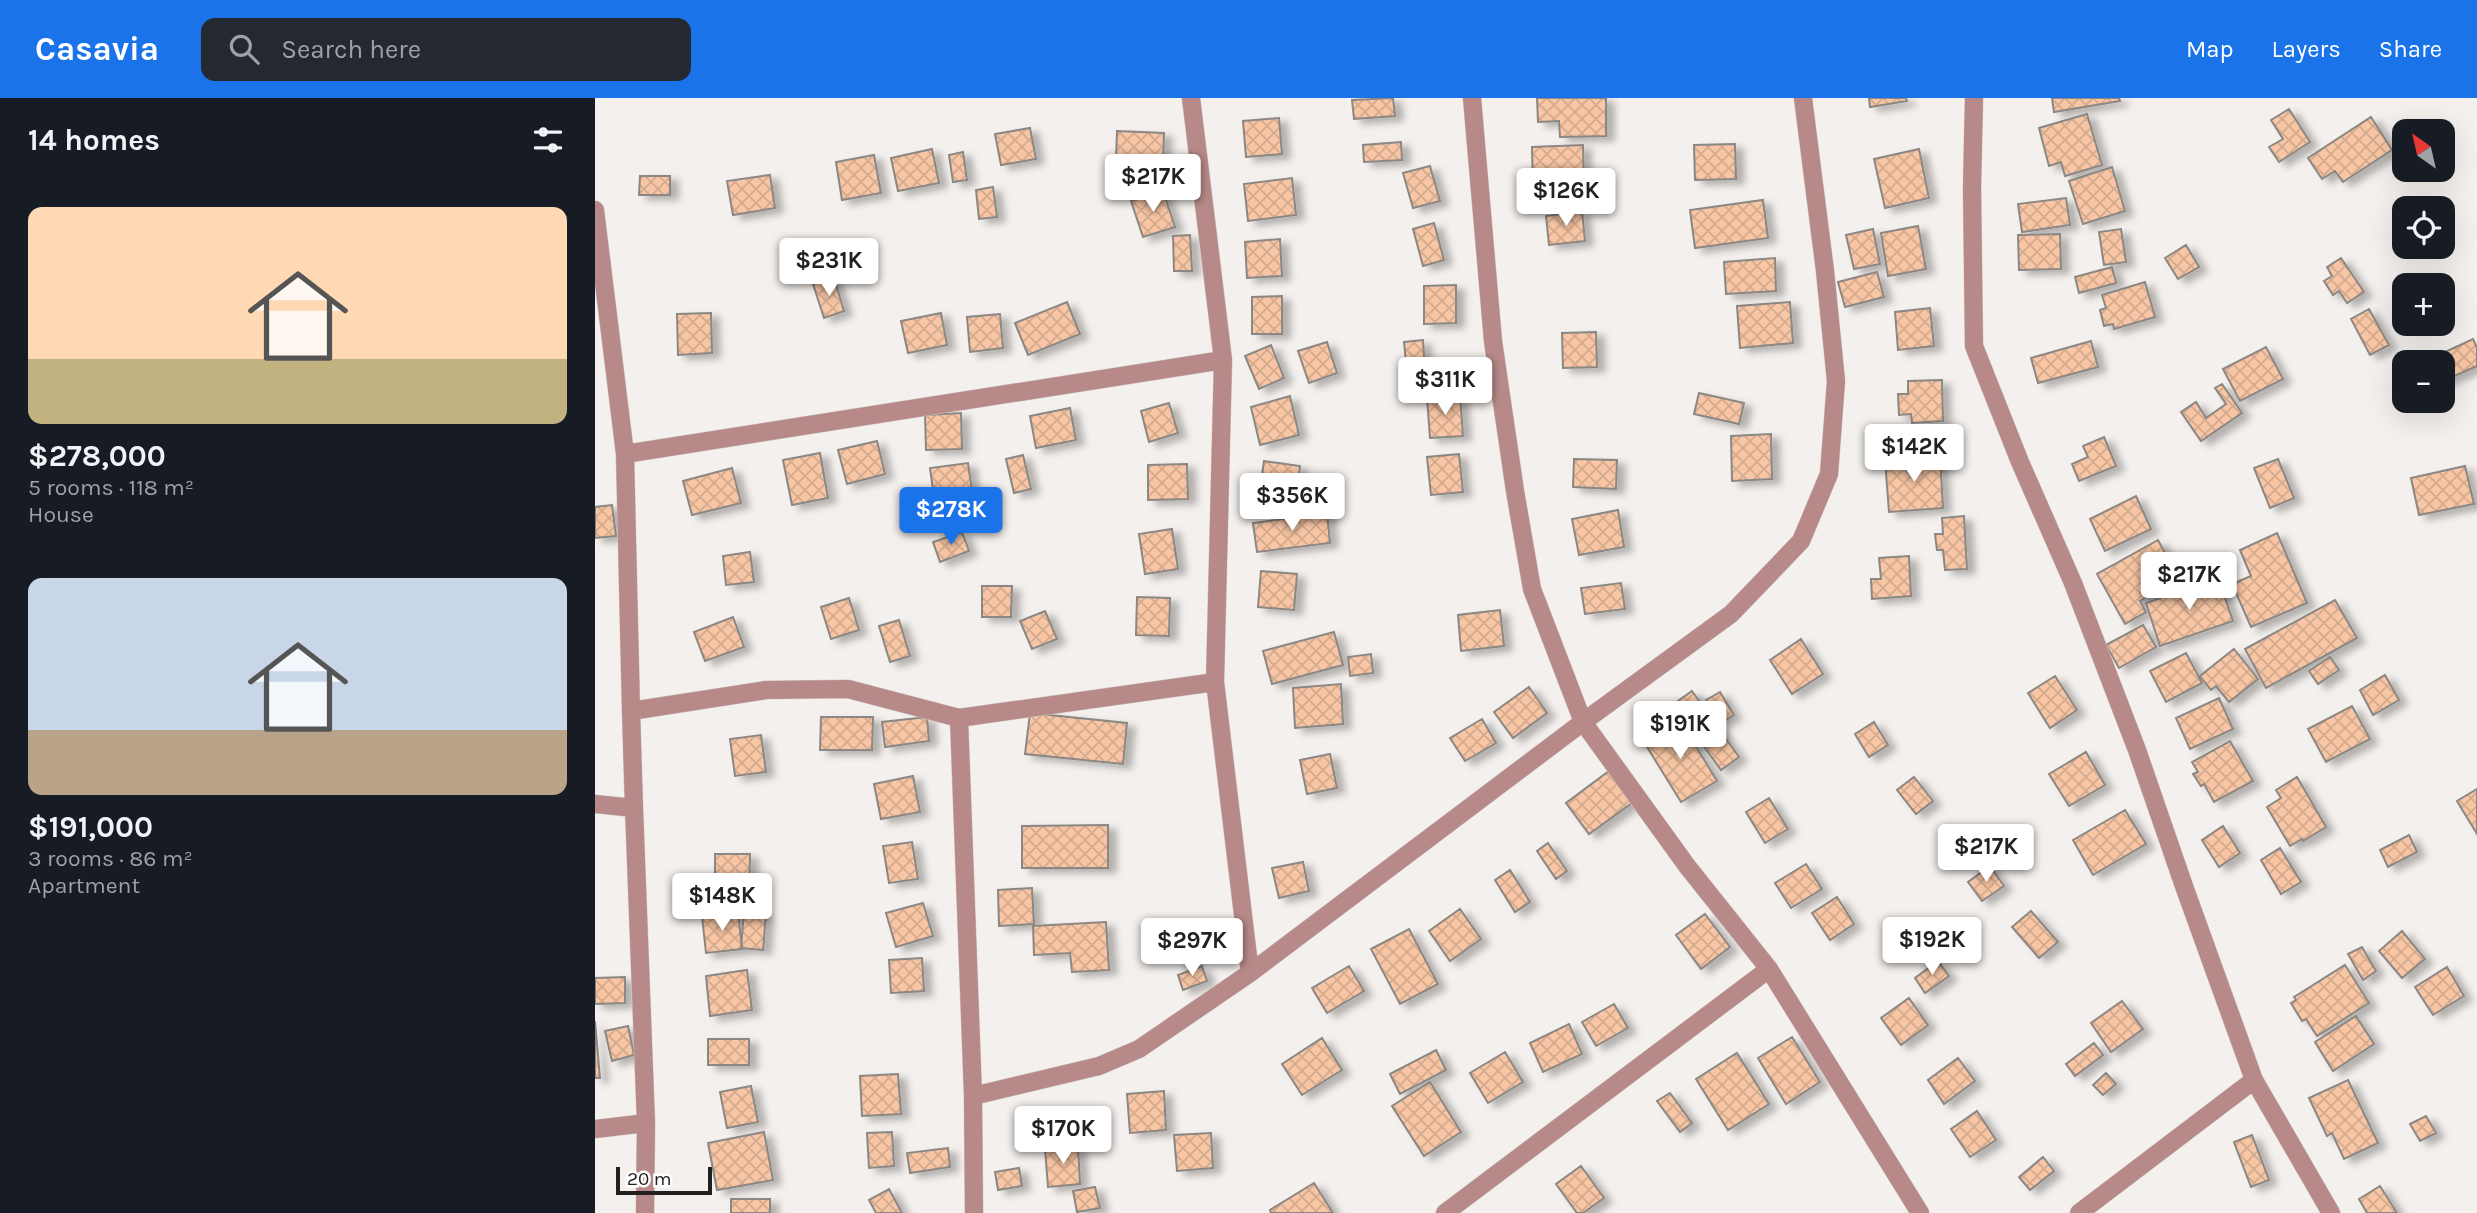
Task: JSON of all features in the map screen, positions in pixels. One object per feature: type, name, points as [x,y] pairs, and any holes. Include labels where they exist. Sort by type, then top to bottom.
[{"type":"street","points":[[1191,98],[1223,360],[1215,682],[1250,973]]},
{"type":"street","points":[[1472,98],[1493,341],[1532,589],[1583,722],[1687,866],[1769,969],[1920,1213]]},
{"type":"street","points":[[973,1096],[1099,1066],[1139,1049],[1250,973],[1731,614],[1801,541],[1829,474],[1836,381],[1803,98]]},
{"type":"street","points":[[1975,98],[1972,188],[1974,346],[2020,462],[2073,583],[2137,750],[2254,1080],[2331,1213]]},
{"type":"street","points":[[595,209],[625,454],[634,808],[646,1123],[645,1213]]},
{"type":"street","points":[[625,454],[1223,360]]},
{"type":"street","points":[[631,711],[766,690],[848,689],[958,718],[1215,682]]},
{"type":"street","points":[[958,718],[973,1096],[974,1213]]},
{"type":"street","points":[[595,804],[634,808]]},
{"type":"street","points":[[1444,1213],[1769,969]]},
{"type":"street","points":[[2079,1213],[2254,1080]]},
{"type":"street","points":[[595,1129],[646,1123]]},
{"type":"building","points":[[1393,98],[1395,116],[1354,119],[1352,100]]},
{"type":"building","points":[[1537,98],[1606,98],[1606,136],[1560,137],[1559,121],[1538,122]]},
{"type":"building","points":[[1869,98],[1906,98],[1907,101],[1870,107]]},
{"type":"building","points":[[2052,98],[2119,98],[2120,101],[2054,112]]},
{"type":"building","points":[[2289,109],[2310,142],[2279,162],[2269,147],[2283,139],[2271,120]]},
{"type":"building","points":[[2087,114],[2102,165],[2065,176],[2061,162],[2049,166],[2039,128]]},
{"type":"building","points":[[2371,117],[2392,150],[2343,182],[2335,171],[2322,179],[2308,158]]},
{"type":"building","points":[[1279,118],[1282,154],[1246,157],[1243,121]]},
{"type":"building","points":[[1030,128],[1036,159],[1001,165],[995,134]]},
{"type":"building","points":[[1117,131],[1164,133],[1163,161],[1116,159]]},
{"type":"building","points":[[1401,142],[1402,160],[1364,162],[1363,145]]},
{"type":"building","points":[[1735,144],[1736,179],[1695,180],[1694,145]]},
{"type":"building","points":[[1583,145],[1584,189],[1533,191],[1532,147]]},
{"type":"building","points":[[932,149],[939,183],[898,191],[891,158]]},
{"type":"building","points":[[1919,149],[1929,198],[1885,208],[1874,159]]},
{"type":"building","points":[[963,152],[967,180],[953,182],[949,155]]},
{"type":"building","points":[[874,155],[881,193],[842,200],[836,162]]},
{"type":"building","points":[[1430,166],[1440,201],[1413,208],[1403,173]]},
{"type":"building","points":[[2112,167],[2125,211],[2083,224],[2069,181]]},
{"type":"building","points":[[770,175],[775,208],[733,215],[727,181]]},
{"type":"building","points":[[640,176],[670,176],[670,195],[639,195]]},
{"type":"building","points":[[1292,178],[1296,215],[1248,221],[1244,184]]},
{"type":"building","points":[[993,187],[997,217],[979,219],[976,190]]},
{"type":"building","points":[[1163,191],[1175,227],[1143,237],[1131,201]]},
{"type":"building","points":[[2066,198],[2070,225],[2022,232],[2018,204]]},
{"type":"building","points":[[1763,200],[1768,238],[1695,248],[1690,210]]},
{"type":"building","points":[[1582,211],[1585,241],[1549,245],[1546,216]]},
{"type":"building","points":[[1434,223],[1444,260],[1423,266],[1413,229]]},
{"type":"building","points":[[1918,226],[1926,269],[1888,276],[1881,233]]},
{"type":"building","points":[[1873,229],[1880,264],[1854,269],[1846,235]]},
{"type":"building","points":[[2121,229],[2126,262],[2104,265],[2099,232]]},
{"type":"building","points":[[2060,234],[2061,269],[2019,270],[2018,235]]},
{"type":"building","points":[[1190,235],[1192,271],[1174,271],[1173,236]]},
{"type":"building","points":[[1280,239],[1282,276],[1247,278],[1245,242]]},
{"type":"building","points":[[2186,245],[2199,267],[2178,279],[2165,258]]},
{"type":"building","points":[[1775,258],[1776,291],[1726,294],[1724,262]]},
{"type":"building","points":[[2341,258],[2364,292],[2347,303],[2339,291],[2333,295],[2324,281],[2332,276],[2327,267]]},
{"type":"building","points":[[2112,267],[2116,283],[2079,293],[2075,277]]},
{"type":"building","points":[[1877,272],[1884,297],[1845,307],[1838,282]]},
{"type":"building","points":[[834,278],[844,311],[824,318],[813,284]]},
{"type":"building","points":[[2145,282],[2155,317],[2114,329],[2113,324],[2104,326],[2100,310],[2106,308],[2102,295]]},
{"type":"building","points":[[1456,285],[1456,323],[1424,324],[1424,286]]},
{"type":"building","points":[[1282,296],[1282,334],[1252,334],[1252,297]]},
{"type":"building","points":[[1067,302],[1080,334],[1028,355],[1015,323]]},
{"type":"building","points":[[1790,302],[1793,343],[1740,348],[1737,306]]},
{"type":"building","points":[[1930,308],[1934,346],[1898,350],[1895,312]]},
{"type":"building","points":[[2369,309],[2389,345],[2370,355],[2351,319]]},
{"type":"building","points":[[711,313],[712,353],[678,355],[677,314]]},
{"type":"building","points":[[941,313],[947,345],[908,353],[901,321]]},
{"type":"building","points":[[1000,314],[1003,348],[970,352],[967,317]]},
{"type":"building","points":[[1596,332],[1597,367],[1563,368],[1562,333]]},
{"type":"building","points":[[2473,339],[2477,348],[2477,366],[2455,376],[2455,350],[2449,350]]},
{"type":"building","points":[[1423,340],[1425,373],[1407,374],[1404,342]]},
{"type":"building","points":[[2091,341],[2098,367],[2038,383],[2031,358]]},
{"type":"building","points":[[1327,342],[1337,373],[1309,383],[1298,351]]},
{"type":"building","points":[[1271,345],[1284,378],[1259,389],[1245,356]]},
{"type":"building","points":[[2266,347],[2283,379],[2240,401],[2223,369]]},
{"type":"building","points":[[1942,380],[1943,421],[1912,423],[1911,414],[1899,415],[1898,394],[1908,394],[1908,381]]},
{"type":"building","points":[[2222,384],[2242,413],[2201,441],[2181,412],[2196,402],[2206,418],[2226,404],[2215,388]]},
{"type":"building","points":[[1699,393],[1744,403],[1739,424],[1694,414]]},
{"type":"building","points":[[1290,396],[1299,435],[1260,445],[1251,407]]},
{"type":"building","points":[[1460,396],[1463,436],[1430,438],[1427,398]]},
{"type":"building","points":[[1169,403],[1178,433],[1149,442],[1141,411]]},
{"type":"building","points":[[1070,408],[1076,440],[1036,448],[1030,416]]},
{"type":"building","points":[[961,413],[962,449],[926,450],[925,415]]},
{"type":"building","points":[[1888,431],[1937,431],[1936,452],[1888,452]]},
{"type":"building","points":[[1771,434],[1772,479],[1732,481],[1731,436]]},
{"type":"building","points":[[2104,437],[2116,466],[2079,481],[2072,464],[2088,457],[2083,446]]},
{"type":"building","points":[[877,441],[885,474],[847,484],[838,450]]},
{"type":"building","points":[[820,453],[828,498],[792,505],[783,460]]},
{"type":"building","points":[[1459,454],[1463,492],[1431,495],[1427,457]]},
{"type":"building","points":[[1023,455],[1031,489],[1014,493],[1006,459]]},
{"type":"building","points":[[1940,456],[1943,508],[1889,512],[1885,460]]},
{"type":"building","points":[[1574,459],[1617,460],[1616,489],[1573,487]]},
{"type":"building","points":[[2278,459],[2294,498],[2270,508],[2254,468]]},
{"type":"building","points":[[1264,461],[1300,466],[1295,507],[1258,502]]},
{"type":"building","points":[[968,463],[973,498],[935,504],[930,468]]},
{"type":"building","points":[[1187,464],[1188,499],[1148,500],[1148,465]]},
{"type":"building","points":[[2465,466],[2474,504],[2419,515],[2411,478]]},
{"type":"building","points":[[732,468],[741,503],[692,515],[683,481]]},
{"type":"building","points":[[2136,496],[2151,529],[2105,551],[2090,519]]},
{"type":"building","points":[[612,505],[616,536],[595,538],[595,507]]},
{"type":"building","points":[[1618,510],[1624,547],[1579,555],[1572,519]]},
{"type":"building","points":[[1327,513],[1330,543],[1257,552],[1253,523]]},
{"type":"building","points":[[1964,516],[1967,569],[1945,570],[1943,550],[1937,550],[1935,534],[1943,534],[1942,518]]},
{"type":"building","points":[[1172,529],[1178,569],[1145,574],[1139,534]]},
{"type":"building","points":[[962,532],[969,551],[940,562],[933,542]]},
{"type":"building","points":[[2277,533],[2307,603],[2251,627],[2232,584],[2251,576],[2240,550]]},
{"type":"building","points":[[2158,540],[2179,579],[2140,601],[2146,612],[2125,624],[2097,574]]},
{"type":"building","points":[[750,552],[754,582],[726,585],[723,556]]},
{"type":"building","points":[[1909,556],[1911,596],[1872,599],[1871,579],[1881,579],[1879,558]]},
{"type":"building","points":[[1261,571],[1297,574],[1294,610],[1258,607]]},
{"type":"building","points":[[2218,578],[2233,621],[2160,646],[2146,603]]},
{"type":"building","points":[[1621,583],[1625,609],[1585,614],[1581,588]]},
{"type":"building","points":[[982,586],[1012,586],[1011,617],[982,617]]},
{"type":"building","points":[[1137,597],[1170,598],[1169,636],[1136,635]]},
{"type":"building","points":[[849,598],[859,630],[831,639],[821,607]]},
{"type":"building","points":[[2335,600],[2357,638],[2266,688],[2245,649]]},
{"type":"building","points":[[1500,610],[1504,646],[1461,651],[1458,615]]},
{"type":"building","points":[[1045,611],[1057,639],[1032,649],[1020,621]]},
{"type":"building","points":[[733,617],[744,647],[705,661],[694,632]]},
{"type":"building","points":[[899,620],[910,656],[890,662],[879,626]]},
{"type":"building","points":[[2143,625],[2156,647],[2119,668],[2106,645]]},
{"type":"building","points":[[1334,632],[1343,665],[1272,684],[1263,651]]},
{"type":"building","points":[[1801,639],[1823,674],[1792,694],[1770,660]]},
{"type":"building","points":[[2234,649],[2258,679],[2229,702],[2216,686],[2211,690],[2200,676]]},
{"type":"building","points":[[2186,653],[2202,683],[2166,702],[2150,671]]},
{"type":"building","points":[[1371,654],[1373,673],[1350,676],[1348,657]]},
{"type":"building","points":[[2330,657],[2339,670],[2318,684],[2309,671]]},
{"type":"building","points":[[2385,675],[2399,700],[2373,715],[2360,690]]},
{"type":"building","points":[[2055,676],[2077,710],[2050,728],[2028,693]]},
{"type":"building","points":[[1341,684],[1343,724],[1295,728],[1293,688]]},
{"type":"building","points":[[1529,687],[1547,713],[1513,738],[1494,712]]},
{"type":"building","points":[[1692,691],[1739,757],[1721,770],[1681,715],[1657,732],[1650,721]]},
{"type":"building","points":[[1720,692],[1734,715],[1721,723],[1706,700]]},
{"type":"building","points":[[2219,698],[2233,729],[2190,749],[2176,718]]},
{"type":"building","points":[[2352,706],[2370,739],[2326,762],[2308,729]]},
{"type":"building","points":[[1030,713],[1127,723],[1123,764],[1025,754]]},
{"type":"building","points":[[821,717],[873,717],[872,750],[820,750]]},
{"type":"building","points":[[927,717],[929,741],[885,747],[882,722]]},
{"type":"building","points":[[1482,719],[1496,743],[1465,761],[1450,738]]},
{"type":"building","points":[[1680,720],[1717,781],[1681,802],[1644,742]]},
{"type":"building","points":[[1874,722],[1888,745],[1869,757],[1855,734]]},
{"type":"building","points":[[761,735],[766,772],[735,776],[730,739]]},
{"type":"building","points":[[2230,741],[2253,781],[2214,802],[2204,784],[2201,786],[2193,774],[2198,772],[2192,762]]},
{"type":"building","points":[[2086,752],[2105,785],[2069,806],[2049,774]]},
{"type":"building","points":[[1330,754],[1337,788],[1307,794],[1300,760]]},
{"type":"building","points":[[1609,771],[1632,803],[1589,834],[1566,803]]},
{"type":"building","points":[[913,776],[920,812],[881,819],[874,784]]},
{"type":"building","points":[[1914,777],[1933,801],[1916,814],[1897,790]]},
{"type":"building","points":[[2297,777],[2326,827],[2290,846],[2267,807],[2281,798],[2276,790]]},
{"type":"building","points":[[2477,789],[2477,834],[2457,801]]},
{"type":"building","points":[[1769,798],[1788,829],[1765,843],[1746,812]]},
{"type":"building","points":[[2125,810],[2146,844],[2093,875],[2073,840]]},
{"type":"building","points":[[1108,825],[1108,868],[1022,868],[1022,826]]},
{"type":"building","points":[[2223,826],[2240,853],[2219,867],[2202,840]]},
{"type":"building","points":[[2409,835],[2417,852],[2388,867],[2380,850]]},
{"type":"building","points":[[912,842],[918,879],[889,883],[883,846]]},
{"type":"building","points":[[1548,843],[1567,871],[1556,879],[1537,851]]},
{"type":"building","points":[[2280,848],[2301,882],[2281,894],[2261,860]]},
{"type":"building","points":[[715,854],[750,854],[749,897],[715,897]]},
{"type":"building","points":[[1303,862],[1309,891],[1279,898],[1272,868]]},
{"type":"building","points":[[1806,864],[1822,889],[1791,908],[1775,883]]},
{"type":"building","points":[[1990,866],[2004,886],[1982,901],[1968,882]]},
{"type":"building","points":[[1510,870],[1530,902],[1515,912],[1495,880]]},
{"type":"building","points":[[1032,888],[1034,924],[999,926],[998,890]]},
{"type":"building","points":[[1837,897],[1854,924],[1830,940],[1812,913]]},
{"type":"building","points":[[923,903],[933,936],[896,947],[886,913]]},
{"type":"building","points":[[1460,909],[1481,939],[1450,961],[1429,931]]},
{"type":"building","points":[[2031,911],[2058,942],[2039,958],[2012,927]]},
{"type":"building","points":[[738,912],[742,949],[706,953],[702,916]]},
{"type":"building","points":[[744,912],[766,914],[763,950],[741,948]]},
{"type":"building","points":[[1705,914],[1730,947],[1701,969],[1676,935]]},
{"type":"building","points":[[1106,922],[1109,970],[1072,972],[1070,953],[1034,955],[1033,926]]},
{"type":"building","points":[[1409,929],[1438,984],[1400,1004],[1371,949]]},
{"type":"building","points":[[2402,931],[2425,959],[2402,978],[2379,951]]},
{"type":"building","points":[[2362,947],[2376,971],[2363,980],[2348,954]]},
{"type":"building","points":[[922,958],[924,991],[891,993],[889,960]]},
{"type":"building","points":[[1938,961],[1949,976],[1925,993],[1915,978]]},
{"type":"building","points":[[2345,965],[2369,1003],[2317,1036],[2306,1019],[2302,1021],[2291,1003],[2296,1000],[2294,997]]},
{"type":"building","points":[[1202,966],[1207,981],[1183,990],[1178,975]]},
{"type":"building","points":[[1349,966],[1364,991],[1327,1013],[1312,988]]},
{"type":"building","points":[[2447,967],[2464,996],[2433,1015],[2415,987]]},
{"type":"building","points":[[747,970],[752,1010],[710,1016],[706,976]]},
{"type":"building","points":[[625,977],[625,1003],[595,1004],[595,978]]},
{"type":"building","points":[[1909,998],[1928,1025],[1901,1045],[1881,1018]]},
{"type":"building","points":[[2122,1001],[2143,1029],[2111,1052],[2091,1023]]},
{"type":"building","points":[[1614,1004],[1628,1028],[1596,1046],[1582,1022]]},
{"type":"building","points":[[2356,1016],[2374,1044],[2333,1071],[2315,1042]]},
{"type":"building","points":[[595,1021],[600,1078],[595,1078]]},
{"type":"building","points":[[1569,1024],[1582,1054],[1543,1072],[1530,1043]]},
{"type":"building","points":[[628,1026],[634,1055],[612,1061],[605,1031]]},
{"type":"building","points":[[1792,1037],[1820,1082],[1786,1104],[1758,1058]]},
{"type":"building","points":[[1322,1038],[1342,1070],[1302,1095],[1282,1064]]},
{"type":"building","points":[[708,1039],[749,1039],[749,1065],[708,1065]]},
{"type":"building","points":[[2094,1043],[2103,1055],[2075,1076],[2066,1064]]},
{"type":"building","points":[[1436,1050],[1446,1070],[1400,1094],[1390,1074]]},
{"type":"building","points":[[1505,1052],[1523,1082],[1488,1103],[1470,1073]]},
{"type":"building","points":[[1737,1053],[1769,1104],[1728,1130],[1696,1079]]},
{"type":"building","points":[[1958,1058],[1975,1081],[1944,1104],[1928,1080]]},
{"type":"building","points":[[2106,1073],[2116,1084],[2103,1095],[2093,1085]]},
{"type":"building","points":[[898,1074],[901,1114],[862,1116],[860,1076]]},
{"type":"building","points":[[2348,1080],[2378,1143],[2344,1159],[2332,1133],[2327,1136],[2309,1098]]},
{"type":"building","points":[[1430,1082],[1461,1132],[1424,1156],[1392,1106]]},
{"type":"building","points":[[751,1086],[758,1122],[727,1128],[720,1092]]},
{"type":"building","points":[[1164,1091],[1166,1130],[1130,1133],[1127,1094]]},
{"type":"building","points":[[1670,1093],[1692,1123],[1680,1132],[1657,1101]]},
{"type":"building","points":[[1977,1111],[1996,1140],[1970,1157],[1951,1129]]},
{"type":"building","points":[[2426,1116],[2436,1133],[2420,1141],[2410,1124]]},
{"type":"building","points":[[764,1132],[773,1180],[717,1190],[708,1143]]},
{"type":"building","points":[[892,1132],[894,1166],[869,1168],[867,1133]]},
{"type":"building","points":[[1211,1133],[1213,1168],[1177,1171],[1174,1135]]},
{"type":"building","points":[[2252,1135],[2269,1180],[2251,1187],[2234,1142]]},
{"type":"building","points":[[1078,1146],[1080,1184],[1048,1187],[1045,1149]]},
{"type":"building","points":[[948,1148],[950,1167],[910,1173],[907,1153]]},
{"type":"building","points":[[2043,1157],[2054,1171],[2030,1190],[2019,1177]]},
{"type":"building","points":[[1581,1166],[1604,1198],[1583,1213],[1577,1213],[1556,1184]]},
{"type":"building","points":[[1019,1168],[1022,1186],[998,1190],[995,1172]]},
{"type":"building","points":[[1314,1183],[1333,1213],[1271,1213],[1270,1210]]},
{"type":"building","points":[[2380,1186],[2397,1213],[2367,1213],[2359,1199]]},
{"type":"building","points":[[1095,1187],[1100,1208],[1077,1212],[1073,1191]]},
{"type":"building","points":[[889,1189],[902,1213],[876,1213],[869,1200]]},
{"type":"building","points":[[731,1199],[770,1199],[770,1213],[731,1213]]}]
